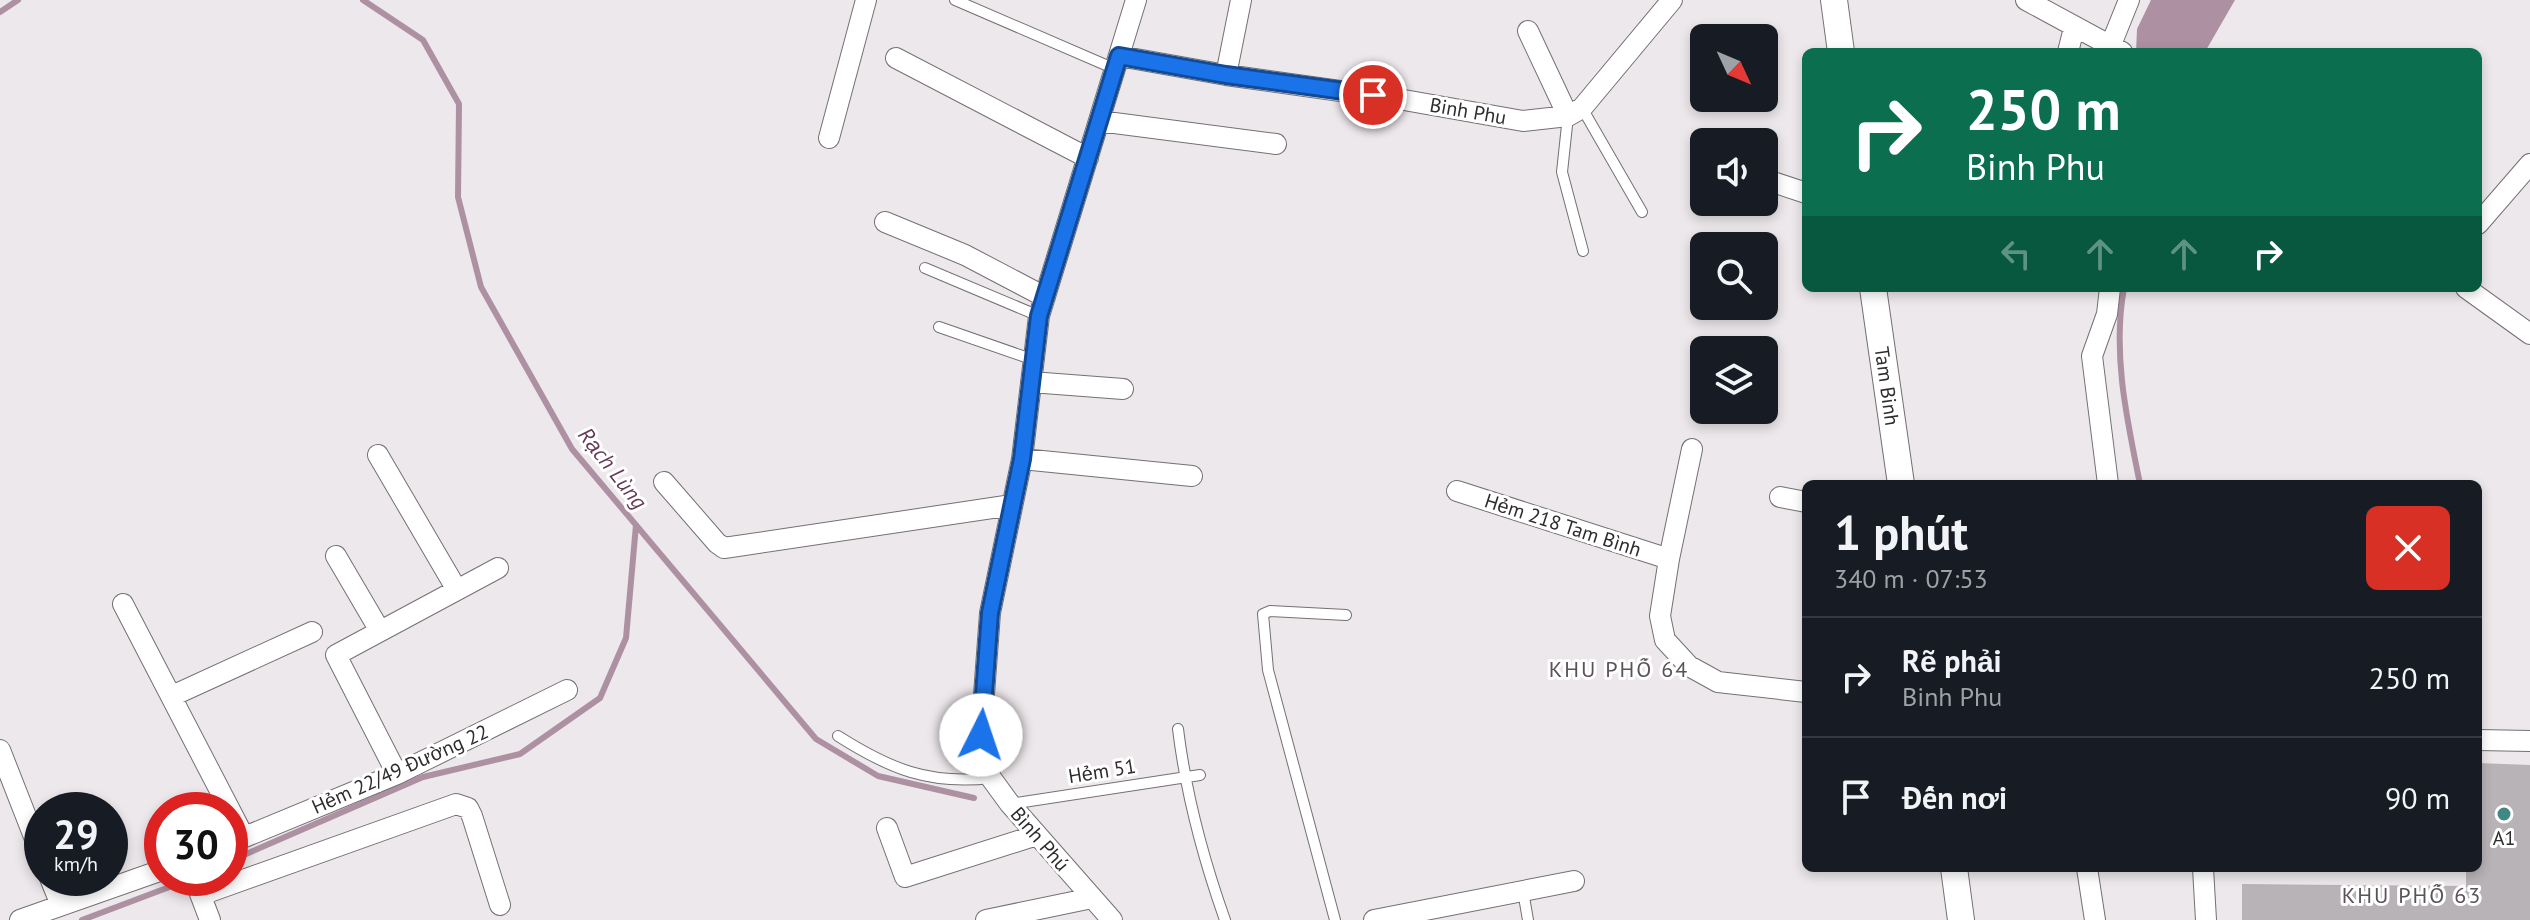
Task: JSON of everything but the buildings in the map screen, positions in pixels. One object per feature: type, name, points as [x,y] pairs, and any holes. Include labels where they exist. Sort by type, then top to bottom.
[{"type":"main road","points":[[1834,0],[1840,48]]},
{"type":"main road","name":"Tam Binh","points":[[1874,292],[1900,480]]},
{"type":"main road","points":[[1955,872],[1961,920]]},
{"type":"street","points":[[829,138],[866,0]]},
{"type":"street","name":"Bình Phú","points":[[1112,920],[1010,804],[991,778],[981,735],[990,613],[1022,459],[1042,307],[1136,0]]},
{"type":"street","points":[[1226,75],[1241,0]]},
{"type":"street","points":[[1528,31],[1575,112],[1672,0]]},
{"type":"street","points":[[2026,0],[2110,48]]},
{"type":"street","points":[[2115,48],[2129,0]]},
{"type":"street","points":[[2069,48],[2074,28]]},
{"type":"street","points":[[896,58],[1088,158]]},
{"type":"street","name":"Binh Phu","points":[[1117,63],[1404,100],[1523,121],[1575,112]]},
{"type":"street","points":[[1099,121],[1276,144]]},
{"type":"street","points":[[2482,219],[2530,164]]},
{"type":"street","points":[[1778,184],[1802,192]]},
{"type":"street","points":[[885,222],[965,255],[1042,307]]},
{"type":"street","points":[[2108,480],[2092,356],[2107,314],[2110,292]]},
{"type":"street","points":[[2472,292],[2530,334]]},
{"type":"street","points":[[1031,382],[1123,389]]},
{"type":"street","points":[[1669,559],[1692,449]]},
{"type":"street","points":[[378,455],[457,590]]},
{"type":"street","points":[[1022,459],[1192,476]]},
{"type":"street","points":[[664,482],[724,548],[1012,505]]},
{"type":"street","name":"Hẻm 218 Tam Bình","points":[[1457,491],[1669,559],[1660,616],[1665,640],[1689,666],[1718,682],[1802,692]]},
{"type":"street","points":[[1780,497],[1802,501]]},
{"type":"street","points":[[336,556],[380,631]]},
{"type":"street","points":[[397,774],[336,655],[498,568]]},
{"type":"street","points":[[123,604],[172,696],[215,792]]},
{"type":"street","points":[[172,696],[312,632]]},
{"type":"street","name":"Hẻm 22/49 Đường 22","points":[[248,835],[397,774],[567,690]]},
{"type":"street","points":[[2482,740],[2530,741]]},
{"type":"street","points":[[0,750],[24,811]]},
{"type":"street","points":[[248,870],[456,804],[462,805],[472,816],[500,905]]},
{"type":"street","points":[[887,828],[905,877],[1037,835]]},
{"type":"street","points":[[2088,872],[2095,920]]},
{"type":"street","points":[[2203,872],[2206,920]]},
{"type":"street","points":[[20,920],[144,876]]},
{"type":"street","points":[[1374,920],[1574,881]]},
{"type":"street","points":[[57,896],[61,905]]},
{"type":"street","points":[[201,896],[210,920]]},
{"type":"street","points":[[986,920],[1092,898]]},
{"type":"lane","points":[[955,0],[1117,63]]},
{"type":"lane","points":[[1575,112],[1642,212]]},
{"type":"lane","points":[[1575,112],[1562,172],[1583,251]]},
{"type":"lane","points":[[925,268],[1042,307]]},
{"type":"lane","points":[[939,327],[1034,360]]},
{"type":"lane","points":[[1335,920],[1268,670],[1263,614],[1270,611],[1346,615]]},
{"type":"lane","points":[[1178,729],[1184,777],[1210,877],[1225,920]]},
{"type":"lane","points":[[838,736],[876,760],[916,774],[963,782],[991,778]]},
{"type":"lane","name":"Hẻm 51","points":[[1010,804],[1200,775]]},
{"type":"lane","points":[[1523,891],[1528,920]]},
{"type":"shaded area","points":[[2151,0],[2235,0],[2207,48],[2136,48],[2137,29]]},
{"type":"waterway","points":[[0,12],[18,0]]},
{"type":"waterway","name":"Rạch Lùng","points":[[363,0],[423,40],[459,104],[458,197],[481,287],[572,449],[816,739],[878,776],[974,798]]},
{"type":"waterway","points":[[2124,292],[2120,362],[2139,480]]},
{"type":"waterway","points":[[248,853],[423,777],[520,754],[600,698],[626,638],[636,525]]},
{"type":"waterway","points":[[82,920],[146,896]]},
{"type":"place","name":"A1","points":[[2504,814]]},
{"type":"district","name":"KHU PHỐ 64","points":[[1619,669]]},
{"type":"district","name":"KHU PHỐ 63","points":[[2412,895]]},
{"type":"route","points":[[981,735],[990,613],[1022,459],[1039,316],[1119,56],[1226,75],[1373,95]]}]
